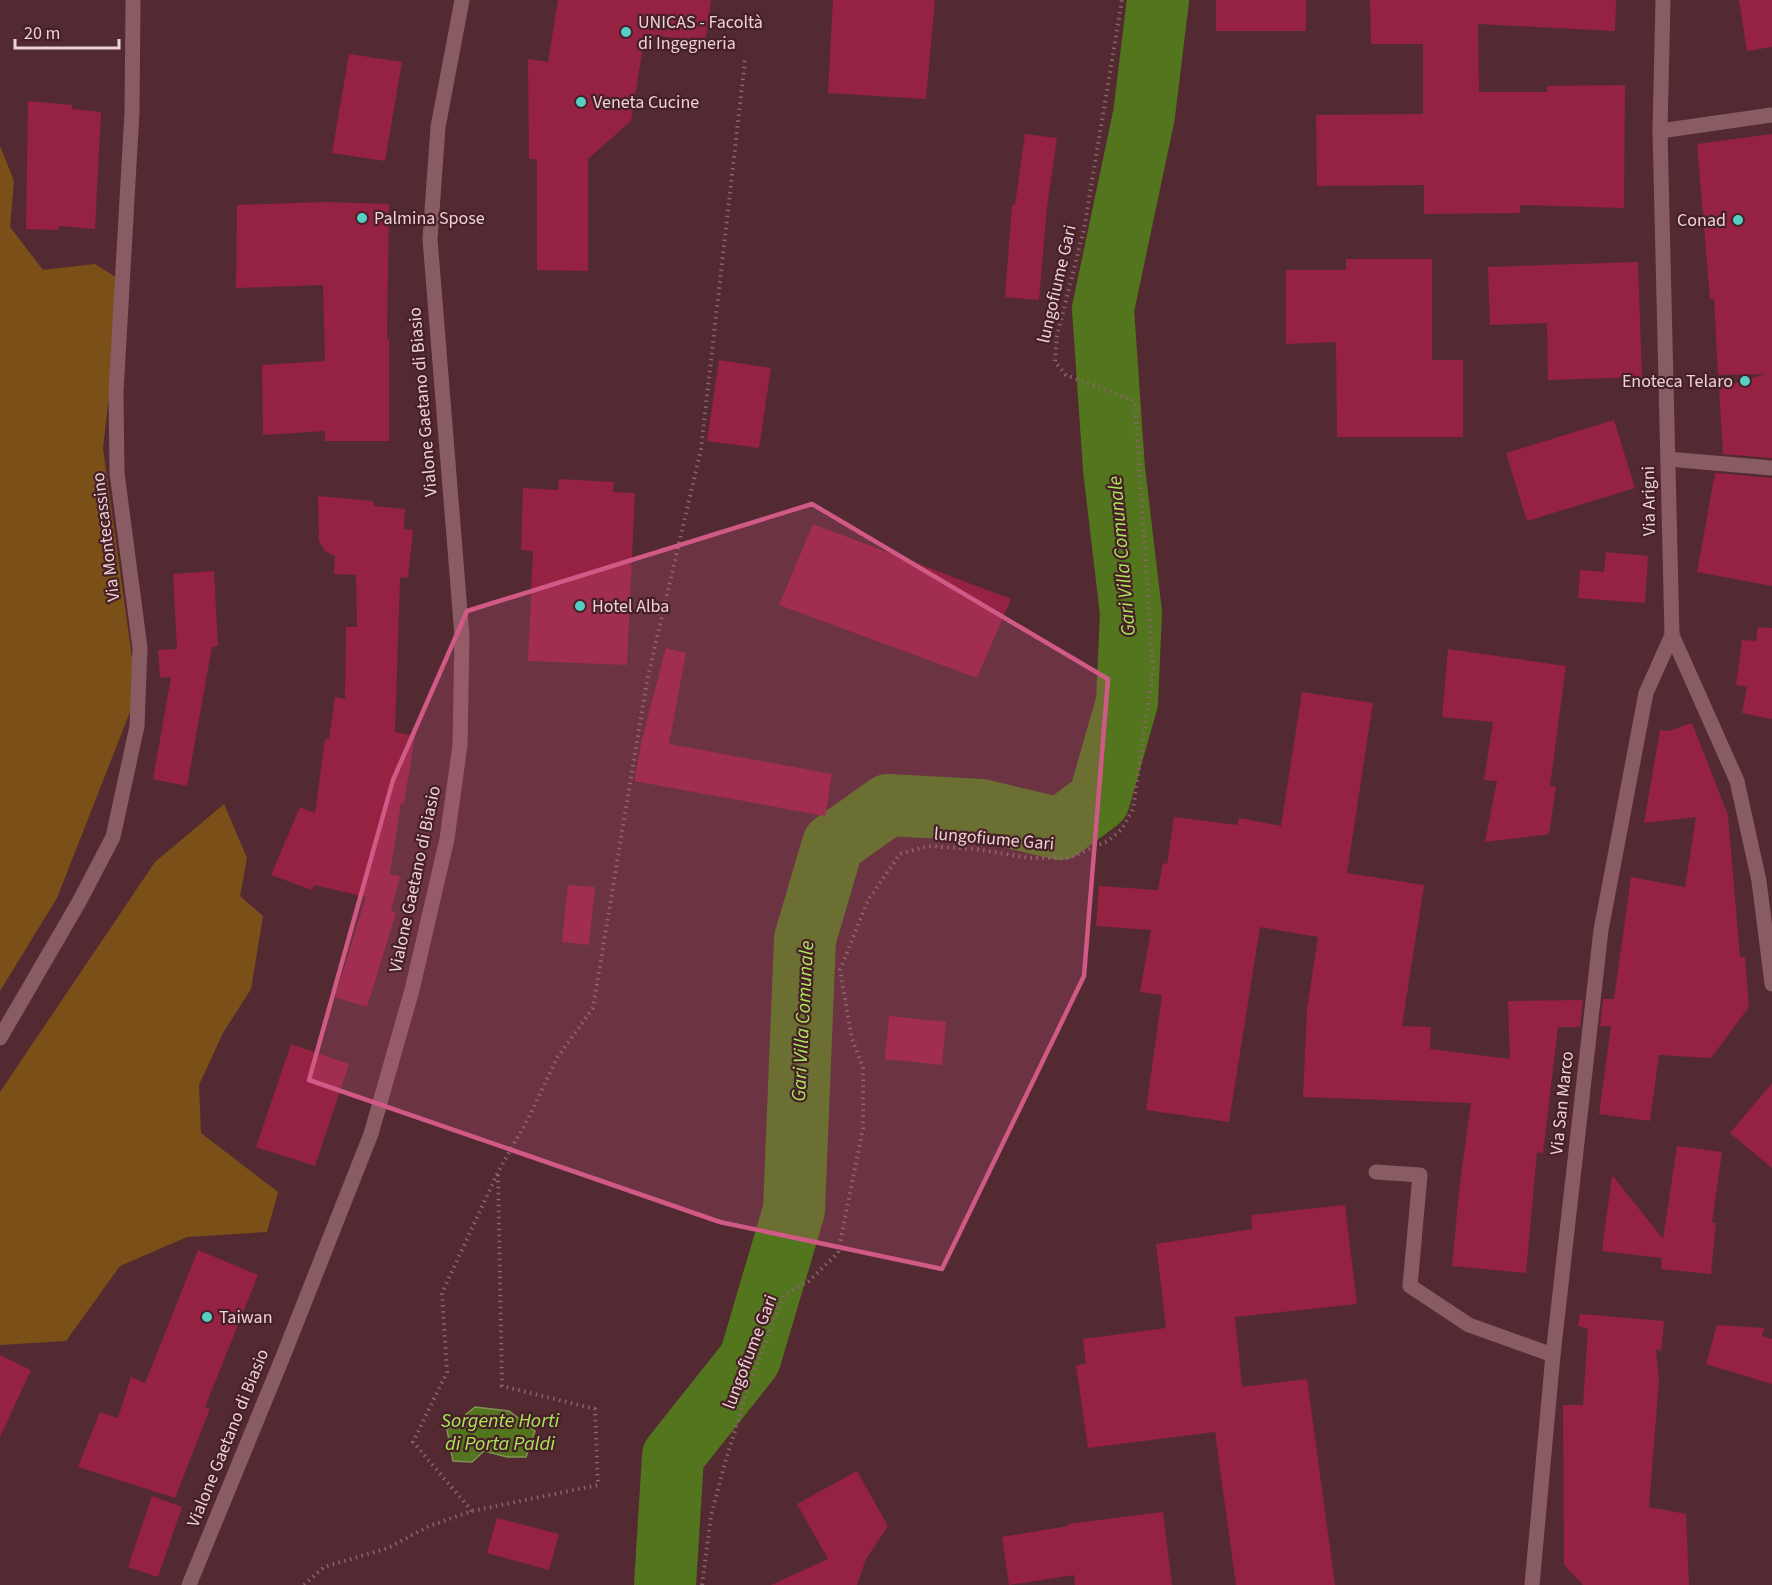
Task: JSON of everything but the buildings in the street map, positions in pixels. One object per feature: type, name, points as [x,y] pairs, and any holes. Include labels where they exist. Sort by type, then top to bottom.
[{"type":"street","name":"Via Montecassino","points":[[0,1038],[79,902],[113,837],[137,726],[140,648],[117,473],[116,392],[132,112],[133,0]]},
{"type":"street","name":"Vialone Gaetano di Biasio","points":[[189,1585],[371,1134],[412,990],[447,839],[460,745],[462,636],[430,239],[438,127],[462,0]]},
{"type":"street","name":"Via Arigni","points":[[1663,0],[1660,131],[1672,635],[1737,781],[1759,881],[1772,984]]},
{"type":"street","points":[[1660,131],[1772,115]]},
{"type":"street","points":[[1668,459],[1772,468]]},
{"type":"street","name":"Via San Marco","points":[[1532,1585],[1553,1355],[1601,930],[1646,693],[1672,635]]},
{"type":"street","points":[[1376,1172],[1420,1175],[1410,1286],[1470,1325],[1553,1355]]},
{"type":"path","name":"lungofiume Gari","points":[[702,1585],[711,1516],[723,1470],[747,1390],[784,1295],[808,1281],[838,1252],[863,1128],[863,1067],[852,1040],[840,970],[868,900],[900,854],[927,846],[975,849],[1030,858],[1069,858],[1108,841],[1122,830],[1133,809],[1153,671],[1135,401],[1066,375],[1055,362],[1057,336],[1084,230],[1122,0]]},
{"type":"path","points":[[472,1511],[414,1442],[447,1372],[442,1293],[498,1172],[528,1119],[557,1058],[593,1008],[647,681],[701,449],[745,60]]},
{"type":"path","points":[[304,1585],[324,1567],[388,1548],[429,1526],[472,1511],[598,1485],[595,1409],[502,1386],[498,1172]]},
{"type":"highlighted area","points":[[812,504],[1108,679],[1084,976],[942,1269],[720,1222],[309,1080],[393,780],[467,611]]},
{"type":"shaded area","points":[[0,146],[14,181],[10,227],[43,270],[95,264],[122,281],[103,448],[137,694],[57,898],[0,991]]},
{"type":"shaded area","points":[[224,804],[247,858],[240,896],[263,916],[251,989],[223,1033],[199,1085],[201,1133],[278,1192],[267,1232],[187,1237],[120,1266],[66,1341],[0,1345],[0,1092],[155,862]]},
{"type":"water","name":"Sorgente Horti di Porta Paldi","points":[[475,1407],[509,1411],[535,1431],[526,1457],[507,1457],[484,1451],[472,1462],[453,1461],[447,1430]]},
{"type":"waterway","name":"Gari Villa Comunale","points":[[665,1585],[673,1456],[750,1359],[794,1210],[805,939],[833,844],[888,805],[981,810],[1060,829],[1099,800],[1127,702],[1131,613],[1114,469],[1103,309],[1144,115],[1158,0]]},
{"type":"place","name":"UNICAS - Facoltà di Ingegneria","points":[[626,32]]},
{"type":"place","name":"Veneta Cucine","points":[[581,102]]},
{"type":"place","name":"Palmina Spose","points":[[362,218]]},
{"type":"place","name":"Conad","points":[[1738,220]]},
{"type":"place","name":"Enoteca Telaro","points":[[1745,381]]},
{"type":"place","name":"Hotel Alba","points":[[580,606]]},
{"type":"place","name":"Taiwan","points":[[207,1317]]}]
